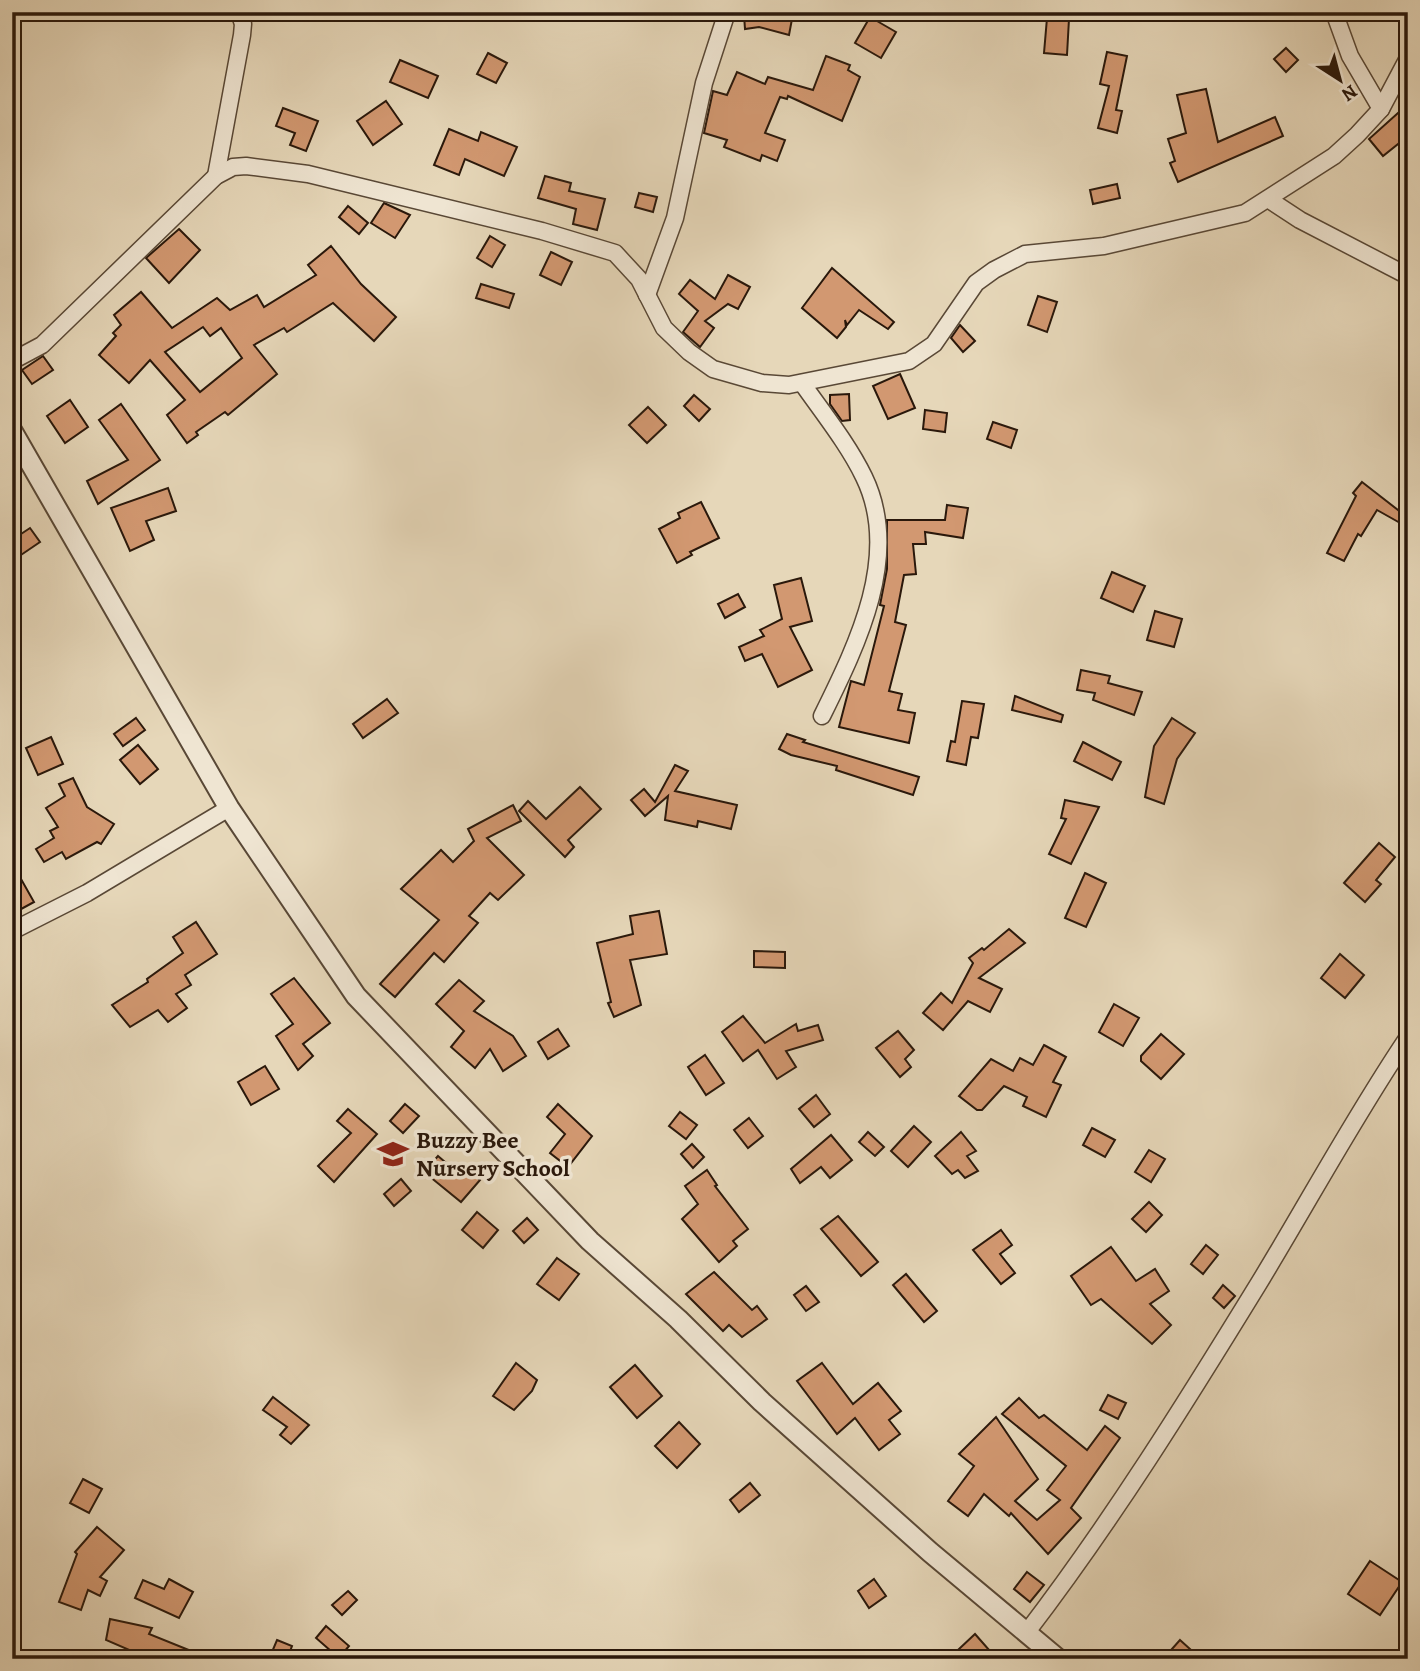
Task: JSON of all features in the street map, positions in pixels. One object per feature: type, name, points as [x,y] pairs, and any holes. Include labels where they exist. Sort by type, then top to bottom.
[{"type":"street","points":[[216,176],[242,35],[243,24],[239,12]]},
{"type":"street","points":[[647,295],[675,218],[704,83],[727,12]]},
{"type":"street","points":[[1334,12],[1350,56],[1381,109]]},
{"type":"street","points":[[12,361],[42,345],[216,176],[233,167],[246,166],[308,174],[542,230],[615,253],[628,264],[664,328],[689,352],[713,369],[762,383],[802,383],[909,361],[923,353],[976,283],[994,270],[1026,254],[1132,240],[1191,224],[1229,219],[1268,200],[1335,156],[1381,109],[1408,58]]},
{"type":"street","points":[[1268,200],[1300,220],[1408,276]]},
{"type":"street","points":[[802,383],[863,476],[877,516],[876,560],[866,614],[852,655],[822,716]]},
{"type":"street","points":[[12,432],[229,808],[276,882],[356,996],[590,1241],[678,1319],[762,1402],[930,1552],[1058,1659]]},
{"type":"street","points":[[12,930],[87,893],[229,808]]},
{"type":"street","points":[[1027,1632],[1076,1568],[1129,1490],[1260,1282],[1362,1105],[1408,1037]]},
{"type":"building","points":[[778,12],[777,15],[792,19],[789,35],[759,27],[745,29],[744,15]]},
{"type":"building","points":[[870,17],[896,32],[881,58],[855,43]]},
{"type":"building","points":[[1047,18],[1069,19],[1067,55],[1044,53]]},
{"type":"building","points":[[1286,48],[1298,60],[1286,72],[1274,59]]},
{"type":"building","points":[[1107,52],[1127,56],[1116,110],[1122,111],[1117,133],[1098,128],[1109,86],[1100,84]]},
{"type":"building","points":[[488,53],[507,63],[496,83],[477,74]]},
{"type":"building","points":[[826,56],[850,65],[848,70],[860,77],[842,121],[788,96],[787,99],[780,97],[765,133],[785,140],[777,161],[762,155],[760,161],[724,147],[727,140],[704,133],[713,91],[727,95],[737,72],[765,84],[768,77],[813,90]]},
{"type":"building","points":[[400,60],[438,76],[428,98],[390,82]]},
{"type":"building","points":[[1206,89],[1218,142],[1275,117],[1283,136],[1178,182],[1170,163],[1175,161],[1168,139],[1186,133],[1177,95]]},
{"type":"building","points":[[386,101],[402,124],[373,145],[357,121]]},
{"type":"building","points":[[1408,104],[1408,136],[1383,156],[1369,139]]},
{"type":"building","points":[[283,108],[318,121],[306,151],[290,145],[295,133],[276,126]]},
{"type":"building","points":[[449,129],[478,141],[481,132],[517,147],[504,176],[465,159],[459,175],[434,165]]},
{"type":"building","points":[[545,176],[571,183],[569,191],[605,199],[597,230],[573,224],[576,209],[538,198]]},
{"type":"building","points":[[1117,184],[1120,198],[1093,204],[1090,190]]},
{"type":"building","points":[[639,193],[657,197],[653,212],[635,207]]},
{"type":"building","points":[[384,203],[410,215],[395,238],[371,223]]},
{"type":"building","points":[[348,206],[368,223],[359,234],[339,217]]},
{"type":"building","points":[[179,229],[200,250],[169,283],[146,258]]},
{"type":"building","points":[[490,236],[505,245],[492,267],[477,258]]},
{"type":"building","points":[[331,246],[361,284],[396,317],[374,341],[333,303],[287,332],[284,328],[254,345],[277,374],[228,415],[225,412],[196,432],[198,435],[187,443],[167,415],[185,400],[150,360],[129,383],[99,355],[116,336],[113,333],[121,325],[114,315],[141,292],[172,328],[217,298],[230,310],[257,295],[264,307],[316,275],[308,265]],"holes":[[[203,327],[210,336],[221,328],[242,358],[200,392],[165,352]]]},
{"type":"building","points":[[551,252],[572,262],[561,285],[540,275]]},
{"type":"building","points":[[832,268],[894,322],[888,329],[859,310],[847,325],[845,320],[846,327],[837,338],[802,308]]},
{"type":"building","points":[[728,275],[750,287],[738,309],[728,304],[705,321],[714,328],[700,347],[683,332],[698,311],[679,294],[690,280],[715,299]]},
{"type":"building","points":[[481,284],[514,294],[509,308],[476,298]]},
{"type":"building","points":[[1038,296],[1057,302],[1047,332],[1028,325]]},
{"type":"building","points":[[960,325],[975,341],[963,352],[951,338]]},
{"type":"building","points":[[43,356],[53,370],[32,384],[22,370]]},
{"type":"building","points":[[900,374],[915,408],[888,419],[873,386]]},
{"type":"building","points":[[849,394],[850,420],[842,421],[830,404],[830,395]]},
{"type":"building","points":[[694,395],[710,409],[699,421],[684,406]]},
{"type":"building","points":[[70,400],[88,427],[65,443],[47,416]]},
{"type":"building","points":[[121,404],[160,460],[98,504],[87,481],[128,460],[99,420]]},
{"type":"building","points":[[648,407],[666,425],[647,443],[629,425]]},
{"type":"building","points":[[925,410],[947,413],[945,432],[923,429]]},
{"type":"building","points":[[993,422],[1017,430],[1011,448],[987,439]]},
{"type":"building","points":[[1362,482],[1407,517],[1402,524],[1377,510],[1361,536],[1358,534],[1344,561],[1327,553],[1356,496],[1353,493]]},
{"type":"building","points":[[168,488],[176,511],[146,521],[154,540],[130,551],[111,508]]},
{"type":"building","points":[[701,502],[719,538],[690,552],[692,555],[677,563],[659,529],[680,518],[678,513]]},
{"type":"building","points":[[947,505],[968,508],[963,538],[925,532],[926,544],[913,544],[916,574],[904,575],[895,622],[906,625],[889,691],[902,694],[898,710],[915,713],[909,743],[839,727],[851,681],[864,685],[884,606],[880,605],[887,569],[887,520],[945,520]]},
{"type":"building","points":[[30,528],[40,542],[18,557],[12,549],[12,540]]},
{"type":"building","points":[[1112,572],[1145,586],[1133,612],[1101,598]]},
{"type":"building","points":[[801,578],[812,621],[790,627],[812,670],[778,687],[762,654],[745,661],[739,647],[764,636],[760,630],[782,619],[774,585]]},
{"type":"building","points":[[738,594],[745,607],[725,618],[718,604]]},
{"type":"building","points":[[1155,611],[1182,619],[1174,647],[1147,640]]},
{"type":"building","points":[[1081,670],[1110,676],[1108,683],[1142,692],[1134,715],[1093,700],[1095,693],[1077,690]]},
{"type":"building","points":[[1015,696],[1063,715],[1061,722],[1012,710]]},
{"type":"building","points":[[387,699],[398,713],[363,738],[353,724]]},
{"type":"building","points":[[962,701],[984,704],[978,738],[971,737],[966,765],[947,761],[951,741],[955,742]]},
{"type":"building","points":[[136,718],[145,730],[123,746],[114,734]]},
{"type":"building","points":[[1172,718],[1195,733],[1177,759],[1164,804],[1145,797],[1154,746]]},
{"type":"building","points":[[787,734],[805,740],[803,742],[919,777],[913,795],[836,770],[837,766],[791,755],[779,749]]},
{"type":"building","points":[[51,737],[63,764],[38,775],[26,748]]},
{"type":"building","points":[[1083,742],[1121,762],[1112,780],[1074,761]]},
{"type":"building","points":[[138,745],[158,769],[140,784],[120,760]]},
{"type":"building","points":[[675,765],[688,771],[675,791],[737,805],[731,829],[698,821],[697,827],[665,820],[668,796],[645,816],[631,800],[644,789],[655,802]]},
{"type":"building","points":[[73,778],[87,807],[114,824],[101,844],[97,842],[66,859],[62,852],[44,862],[36,849],[54,838],[50,831],[58,827],[46,808],[65,796],[59,784]]},
{"type":"building","points":[[580,787],[601,809],[568,840],[574,847],[565,857],[519,811],[528,801],[546,819]]},
{"type":"building","points":[[1065,800],[1099,807],[1071,864],[1049,854],[1066,819],[1061,818]]},
{"type":"building","points":[[513,805],[521,821],[487,838],[524,875],[498,900],[490,893],[469,916],[478,923],[444,962],[434,953],[395,997],[380,984],[439,920],[401,889],[441,850],[453,862],[474,841],[468,829]]},
{"type":"building","points":[[1379,843],[1395,857],[1376,880],[1381,884],[1365,902],[1344,883]]},
{"type":"building","points":[[12,863],[34,902],[12,914]]},
{"type":"building","points":[[1085,873],[1106,883],[1086,927],[1065,918]]},
{"type":"building","points":[[659,911],[667,954],[630,960],[641,1005],[614,1017],[608,1003],[611,1002],[597,943],[633,934],[630,916]]},
{"type":"building","points":[[196,922],[217,954],[185,975],[191,985],[176,994],[187,1008],[168,1022],[158,1010],[130,1027],[112,1005],[148,982],[147,979],[183,953],[173,937]]},
{"type":"building","points":[[1009,929],[1025,943],[979,978],[1002,989],[990,1012],[968,1001],[943,1030],[923,1013],[941,993],[952,1003],[973,963],[969,958],[982,948],[984,950]]},
{"type":"building","points":[[754,951],[785,952],[785,968],[754,967]]},
{"type":"building","points":[[1340,954],[1364,975],[1345,998],[1321,978]]},
{"type":"building","points":[[294,978],[330,1023],[303,1044],[313,1056],[298,1070],[276,1036],[293,1024],[271,994]]},
{"type":"building","points":[[459,980],[484,1001],[474,1011],[513,1036],[526,1056],[503,1071],[490,1049],[475,1068],[451,1047],[464,1031],[436,1004]]},
{"type":"building","points":[[1114,1004],[1139,1018],[1123,1046],[1099,1032]]},
{"type":"building","points":[[743,1016],[765,1043],[796,1024],[798,1031],[818,1025],[823,1040],[786,1051],[796,1067],[777,1079],[758,1050],[743,1061],[722,1032]]},
{"type":"building","points":[[558,1029],[569,1046],[548,1059],[538,1042]]},
{"type":"building","points":[[898,1031],[914,1050],[905,1059],[911,1067],[900,1077],[876,1048]]},
{"type":"building","points":[[1161,1034],[1184,1054],[1161,1079],[1141,1061],[1141,1056]]},
{"type":"building","points":[[1044,1045],[1066,1057],[1053,1082],[1061,1085],[1046,1117],[1023,1106],[1027,1097],[1004,1086],[982,1110],[977,1110],[959,1096],[991,1059],[1013,1071],[1020,1058],[1033,1065]]},
{"type":"building","points":[[705,1055],[724,1083],[706,1095],[688,1067]]},
{"type":"building","points":[[265,1066],[279,1089],[251,1105],[238,1082]]},
{"type":"building","points":[[816,1095],[830,1114],[814,1127],[799,1109]]},
{"type":"building","points":[[405,1104],[419,1116],[403,1133],[390,1121]]},
{"type":"building","points":[[558,1104],[592,1136],[568,1167],[550,1153],[565,1134],[547,1117]]},
{"type":"building","points":[[348,1109],[377,1134],[334,1182],[318,1166],[351,1133],[337,1121]]},
{"type":"building","points":[[680,1112],[697,1125],[686,1139],[669,1126]]},
{"type":"building","points":[[749,1118],[763,1136],[748,1148],[734,1130]]},
{"type":"building","points":[[914,1126],[931,1142],[908,1167],[891,1151]]},
{"type":"building","points":[[1092,1128],[1115,1140],[1105,1157],[1083,1145]]},
{"type":"building","points":[[868,1132],[884,1147],[875,1156],[859,1142]]},
{"type":"building","points":[[961,1132],[976,1151],[967,1156],[978,1171],[965,1178],[958,1170],[952,1174],[935,1156]]},
{"type":"building","points":[[831,1135],[852,1160],[830,1178],[821,1167],[800,1183],[791,1169]]},
{"type":"building","points":[[692,1144],[704,1157],[693,1168],[681,1154]]},
{"type":"building","points":[[1149,1150],[1165,1159],[1151,1182],[1135,1172]]},
{"type":"building","points":[[438,1156],[459,1174],[466,1167],[480,1180],[461,1202],[424,1172]]},
{"type":"building","points":[[707,1170],[717,1185],[715,1186],[748,1229],[733,1241],[737,1246],[719,1262],[682,1219],[698,1204],[685,1186]]},
{"type":"building","points":[[401,1179],[411,1191],[394,1206],[384,1194]]},
{"type":"building","points":[[1149,1202],[1162,1215],[1146,1232],[1132,1219]]},
{"type":"building","points":[[477,1212],[498,1230],[483,1248],[462,1230]]},
{"type":"building","points":[[838,1216],[878,1262],[861,1276],[821,1229]]},
{"type":"building","points":[[527,1218],[538,1230],[524,1243],[513,1231]]},
{"type":"building","points":[[1001,1230],[1012,1245],[1000,1254],[1015,1273],[1001,1284],[973,1250]]},
{"type":"building","points":[[1206,1245],[1218,1255],[1203,1274],[1191,1264]]},
{"type":"building","points":[[1111,1247],[1136,1281],[1155,1269],[1169,1291],[1150,1304],[1171,1325],[1152,1344],[1101,1299],[1091,1305],[1071,1276]]},
{"type":"building","points":[[557,1258],[579,1274],[559,1300],[537,1284]]},
{"type":"building","points":[[714,1272],[752,1310],[757,1306],[767,1319],[742,1337],[729,1325],[723,1331],[686,1294]]},
{"type":"building","points":[[906,1274],[937,1311],[924,1322],[893,1285]]},
{"type":"building","points":[[1223,1285],[1235,1296],[1224,1308],[1213,1298]]},
{"type":"building","points":[[806,1286],[819,1302],[806,1311],[794,1295]]},
{"type":"building","points":[[516,1363],[537,1380],[532,1391],[514,1410],[493,1396]]},
{"type":"building","points":[[822,1363],[853,1404],[878,1383],[901,1411],[889,1420],[900,1434],[879,1450],[855,1418],[837,1434],[797,1381]]},
{"type":"building","points":[[635,1365],[662,1396],[637,1418],[610,1387]]},
{"type":"building","points":[[1108,1395],[1126,1403],[1118,1419],[1100,1410]]},
{"type":"building","points":[[273,1397],[309,1425],[291,1444],[280,1435],[287,1427],[263,1410]]},
{"type":"building","points":[[1019,1398],[1039,1418],[1044,1415],[1087,1450],[1105,1426],[1120,1438],[1071,1508],[1081,1518],[1048,1554],[1011,1513],[1009,1516],[984,1494],[968,1516],[948,1501],[974,1466],[959,1454],[996,1417],[1038,1479],[1015,1501],[1037,1520],[1060,1500],[1047,1490],[1066,1466],[1002,1414]]},
{"type":"building","points":[[679,1422],[700,1444],[677,1468],[655,1446]]},
{"type":"building","points":[[83,1479],[102,1489],[89,1513],[70,1503]]},
{"type":"building","points":[[750,1483],[760,1495],[739,1512],[730,1500]]},
{"type":"building","points":[[97,1527],[124,1550],[100,1577],[107,1581],[100,1596],[88,1590],[81,1610],[59,1602],[77,1554],[75,1552]]},
{"type":"building","points":[[1370,1561],[1402,1582],[1380,1615],[1348,1594]]},
{"type":"building","points":[[1027,1572],[1044,1585],[1030,1602],[1014,1589]]},
{"type":"building","points":[[169,1579],[193,1592],[179,1618],[135,1598],[143,1580],[164,1589]]},
{"type":"building","points":[[874,1579],[886,1596],[869,1608],[858,1591]]},
{"type":"building","points":[[348,1591],[357,1600],[342,1615],[332,1605]]},
{"type":"building","points":[[110,1619],[152,1628],[149,1634],[211,1659],[150,1659],[106,1640]]},
{"type":"building","points":[[326,1626],[349,1646],[339,1658],[316,1638]]},
{"type":"building","points":[[975,1634],[997,1659],[969,1659],[959,1649]]},
{"type":"building","points":[[277,1640],[292,1646],[287,1659],[269,1659]]},
{"type":"building","points":[[1180,1640],[1201,1659],[1163,1659]]},
{"type":"place","name":"Buzzy Bee Nursery School","points":[[393,1154]]}]
